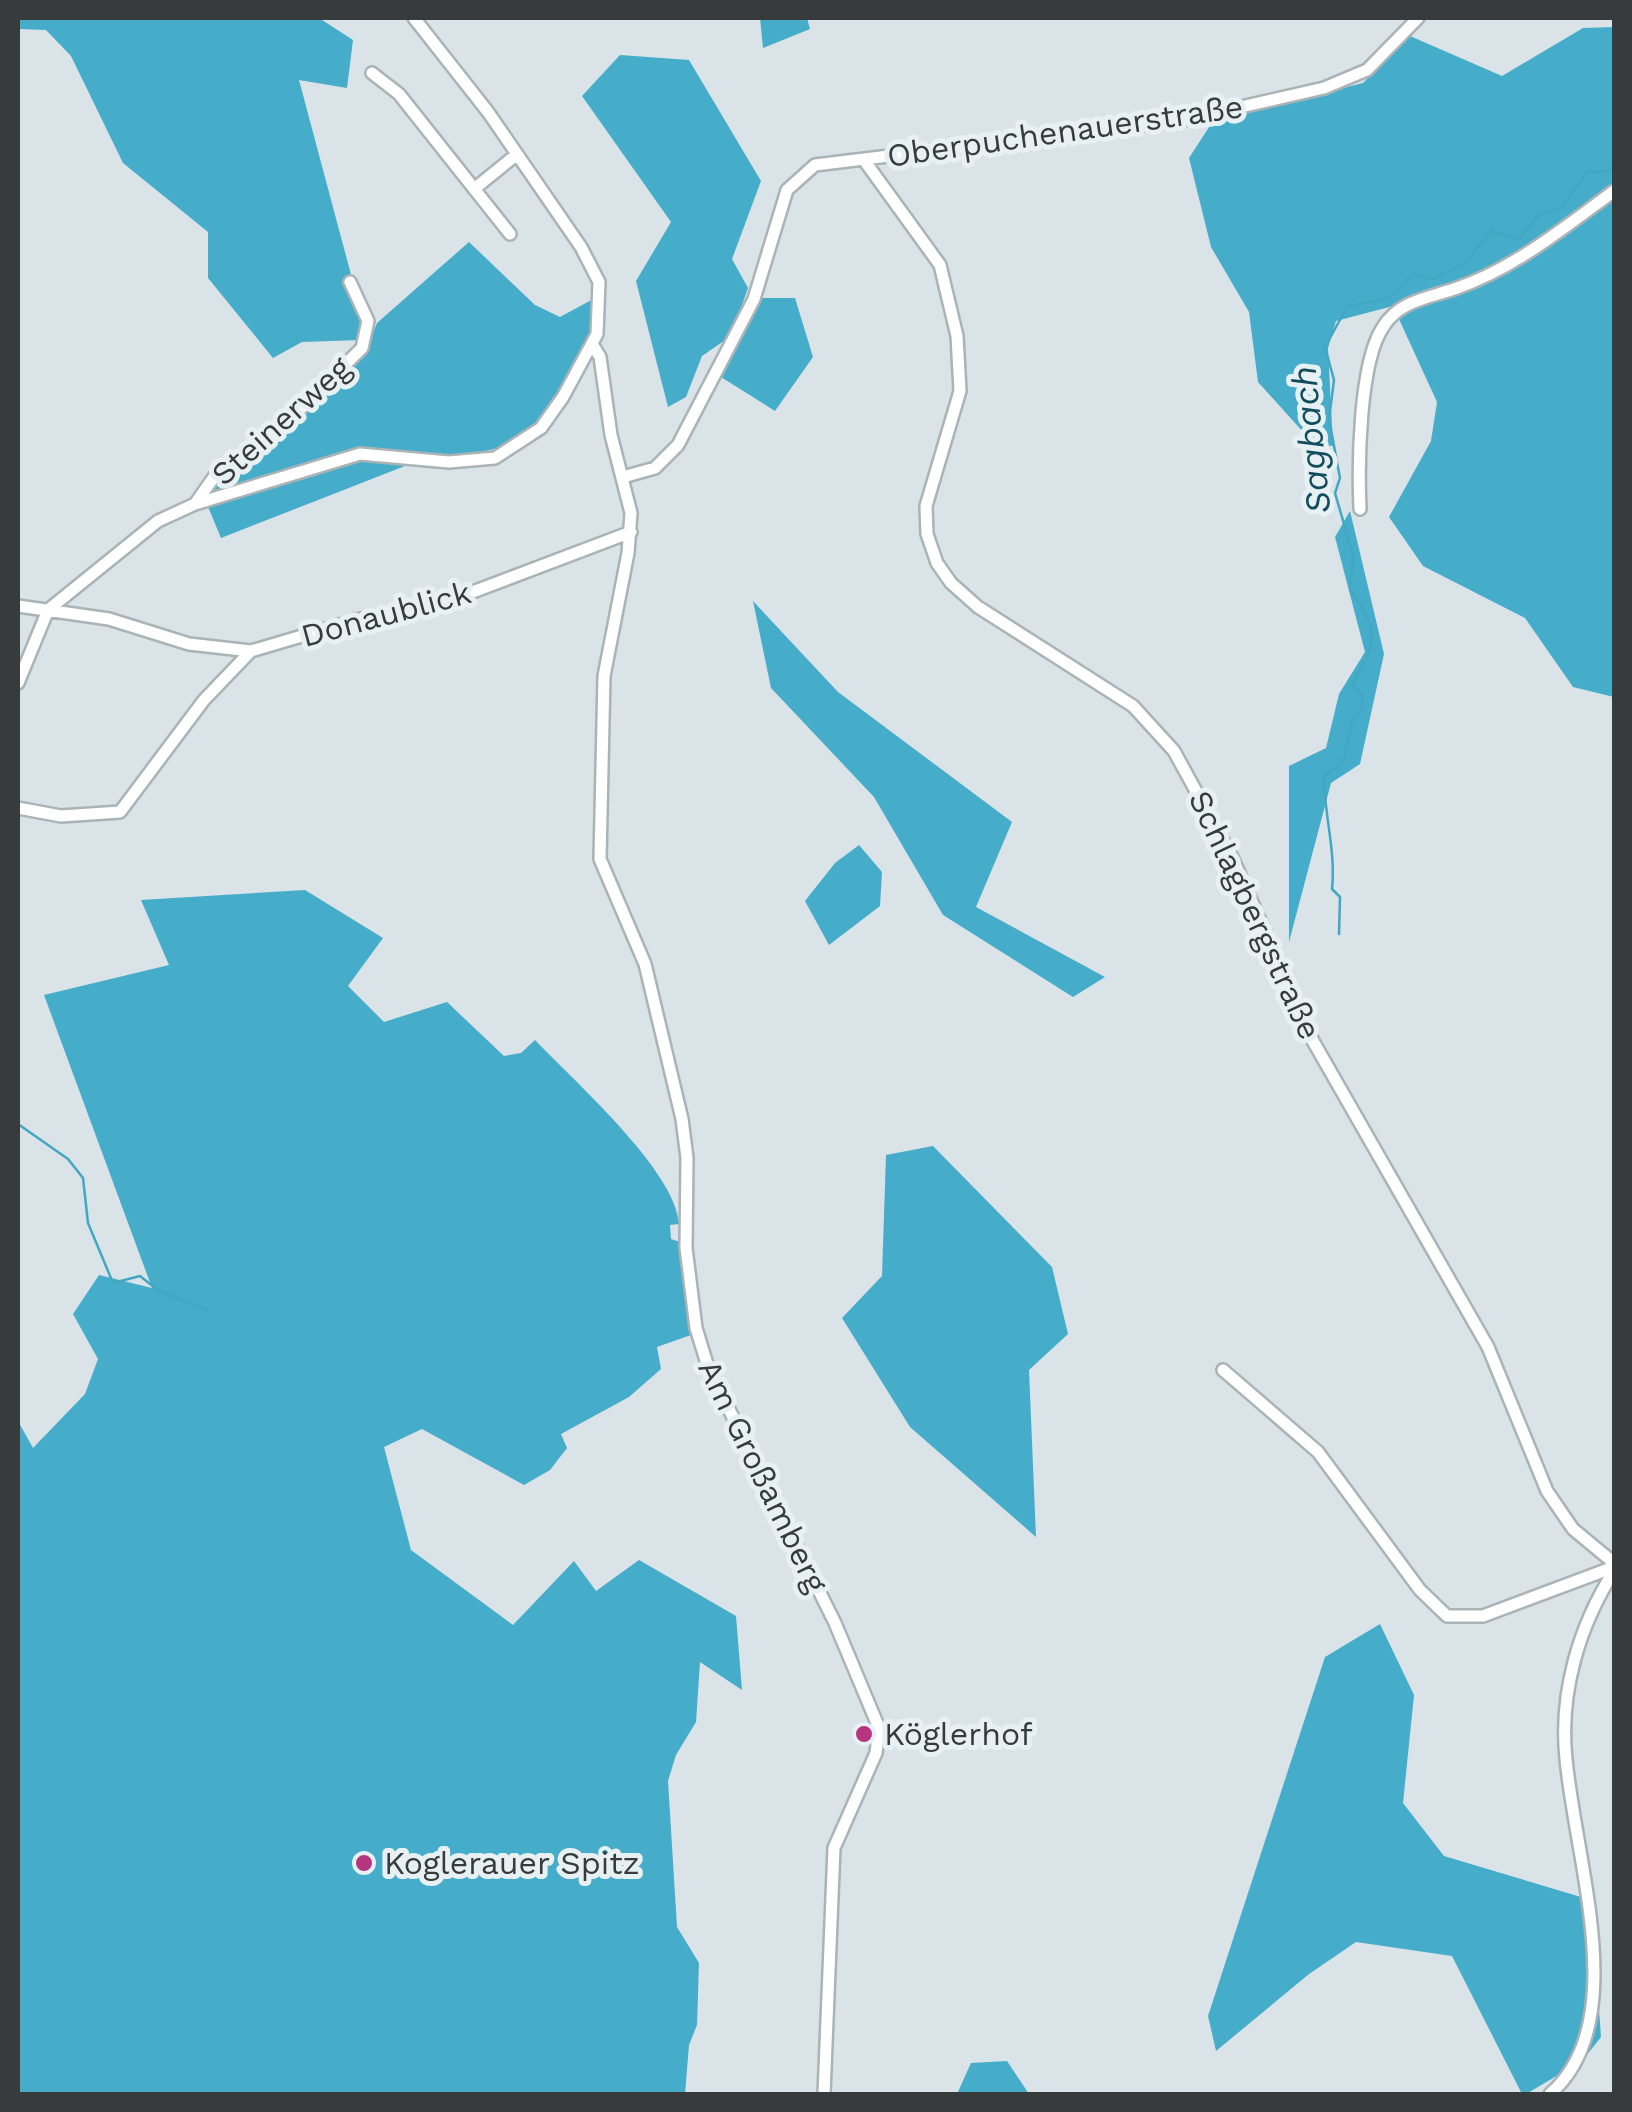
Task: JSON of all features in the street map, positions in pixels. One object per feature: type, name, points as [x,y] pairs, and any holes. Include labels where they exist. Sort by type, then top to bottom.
[{"type":"street","points":[[18,683],[48,610],[158,521],[195,504],[360,454],[449,462],[495,458],[541,428],[592,344],[600,319],[599,282],[581,247],[414,18]]},
{"type":"street","name":"Oberpuchenauerstraße","points":[[864,160],[1184,120],[1324,88],[1367,70],[1418,18]]},
{"type":"street","points":[[372,73],[400,94],[510,234]]},
{"type":"street","points":[[474,189],[516,155]]},
{"type":"street","points":[[623,477],[648,471],[667,459],[695,415],[754,299],[787,190],[815,165],[864,160]]},
{"type":"street","name":"Schlagbergstraße","points":[[864,160],[940,264],[957,336],[960,392],[926,506],[927,534],[937,564],[950,583],[978,607],[1133,706],[1174,752],[1232,856],[1313,1041],[1488,1347],[1547,1491],[1573,1529],[1614,1567]]},
{"type":"street","points":[[1360,508],[1358,455],[1367,376],[1372,351],[1387,321],[1404,306],[1469,284],[1516,259],[1614,192]]},
{"type":"street","name":"Steinerweg","points":[[195,504],[214,477],[286,423],[362,348],[368,320],[350,282]]},
{"type":"street","name":"Am Großamberg","points":[[592,344],[600,357],[631,532],[604,676],[600,859],[645,964],[682,1119],[687,1158],[684,1232],[701,1349],[868,1694],[879,1728],[870,1766],[840,1828],[832,1860],[824,2094]]},
{"type":"street","name":"Donaublick","points":[[252,651],[356,620],[433,607],[631,532]]},
{"type":"street","points":[[18,606],[122,622],[189,644],[252,651]]},
{"type":"street","points":[[18,808],[61,816],[120,812],[204,700],[252,651]]},
{"type":"street","points":[[1224,1370],[1318,1452],[1428,1600],[1447,1616],[1483,1616],[1614,1567]]},
{"type":"street","points":[[1604,1919],[1570,1793],[1564,1721],[1578,1650],[1614,1567]]},
{"type":"street","points":[[1550,2094],[1593,2059]]},
{"type":"shaded area","points":[[18,18],[319,18],[353,40],[347,88],[299,80],[365,327],[360,340],[302,342],[273,358],[208,278],[208,232],[123,163],[71,56],[46,30],[18,29]]},
{"type":"shaded area","points":[[760,18],[807,18],[810,29],[763,48]]},
{"type":"shaded area","points":[[1614,27],[1614,697],[1573,687],[1525,618],[1423,566],[1389,517],[1431,441],[1437,402],[1393,306],[1336,321],[1328,348],[1333,446],[1314,444],[1258,382],[1249,312],[1211,247],[1189,158],[1213,121],[1363,83],[1410,36],[1502,76],[1583,28]]},
{"type":"shaded area","points":[[620,55],[689,60],[761,181],[732,259],[748,288],[731,336],[702,356],[686,397],[668,407],[636,281],[671,222],[582,96]]},
{"type":"shaded area","points":[[469,242],[535,305],[560,317],[597,297],[590,332],[539,422],[505,446],[463,457],[433,455],[221,538],[204,497],[324,394],[365,353],[377,323]]},
{"type":"shaded area","points":[[758,298],[795,298],[813,357],[775,411],[721,377]]},
{"type":"shaded area","points":[[1350,511],[1384,654],[1360,764],[1331,783],[1289,942],[1289,766],[1326,748],[1339,694],[1365,652],[1335,537]]},
{"type":"shaded area","points":[[753,601],[838,692],[1012,822],[976,907],[1105,977],[1073,997],[943,915],[874,797],[771,688]]},
{"type":"shaded area","points":[[859,845],[882,872],[880,906],[829,945],[805,901],[835,863]]},
{"type":"shaded area","points":[[305,890],[383,938],[348,986],[384,1022],[447,1002],[504,1056],[521,1053],[535,1040],[620,1127],[661,1179],[674,1203],[679,1224],[670,1225],[671,1239],[680,1242],[691,1335],[657,1347],[661,1369],[629,1397],[561,1434],[567,1448],[550,1470],[524,1485],[422,1429],[384,1447],[411,1550],[513,1625],[574,1561],[596,1591],[639,1560],[736,1616],[742,1690],[700,1662],[696,1722],[676,1755],[668,1781],[677,1927],[699,1963],[697,2025],[689,2045],[685,2094],[18,2094],[18,1421],[33,1448],[85,1394],[98,1359],[73,1314],[99,1275],[152,1288],[44,995],[169,965],[141,900]]},
{"type":"shaded area","points":[[933,1146],[1052,1267],[1068,1334],[1029,1370],[1036,1537],[910,1427],[842,1318],[882,1276],[886,1155]]},
{"type":"shaded area","points":[[1380,1624],[1414,1695],[1403,1803],[1444,1856],[1591,1900],[1601,2037],[1582,2061],[1526,2094],[1522,2094],[1452,1956],[1356,1942],[1309,1974],[1216,2051],[1208,2016],[1325,1657]]},
{"type":"shaded area","points":[[1007,2061],[1029,2094],[957,2094],[971,2063]]},
{"type":"waterway","name":"Sagbach","points":[[1339,934],[1340,897],[1332,889],[1324,776],[1343,763],[1352,722],[1363,708],[1362,695],[1352,685],[1372,637],[1367,616],[1350,590],[1353,555],[1335,493],[1340,478],[1329,419],[1334,380],[1325,347],[1347,307],[1388,298],[1414,274],[1432,279],[1465,263],[1491,231],[1519,239],[1538,216],[1561,208],[1587,172],[1610,171],[1614,164]]},
{"type":"waterway","points":[[18,1124],[68,1159],[83,1178],[88,1223],[113,1283],[140,1276],[159,1291],[208,1310]]},
{"type":"place","name":"Köglerhof","points":[[864,1734]]},
{"type":"place","name":"Koglerauer Spitz","points":[[364,1863]]}]
